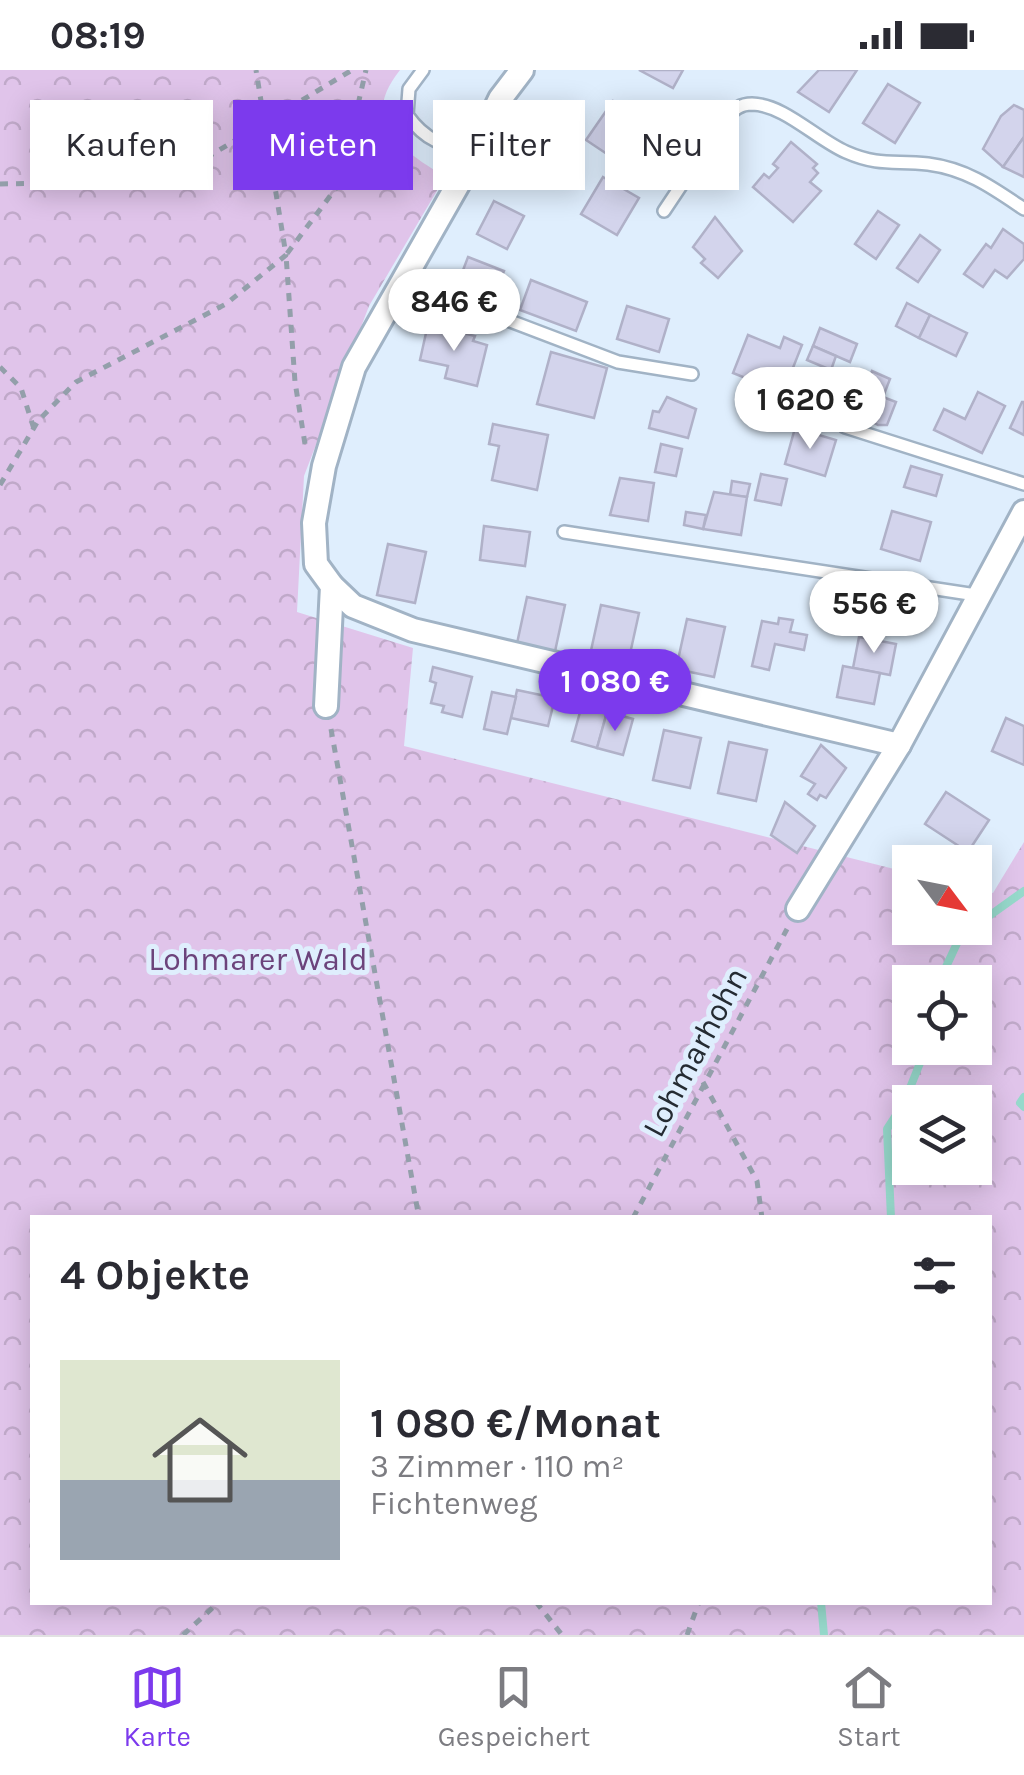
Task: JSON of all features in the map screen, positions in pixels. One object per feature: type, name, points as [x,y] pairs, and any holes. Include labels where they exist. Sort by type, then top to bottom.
[{"type":"street","points":[[503,100],[522,70]]},
{"type":"street","points":[[454,190],[354,366],[324,466],[314,523],[316,564],[332,586],[353,606],[413,630],[899,745]]},
{"type":"street","points":[[798,909],[899,745],[976,595],[1024,512]]},
{"type":"street","points":[[326,706],[332,586]]},
{"type":"lane","points":[[423,70],[410,89],[406,115],[420,134],[433,140]]},
{"type":"lane","points":[[664,211],[726,118],[738,106],[754,104],[776,110],[825,144],[860,158],[891,166],[924,163],[969,174],[1024,210]]},
{"type":"lane","points":[[402,280],[618,362],[692,374]]},
{"type":"lane","points":[[845,427],[1024,484]]},
{"type":"lane","points":[[564,532],[976,595]]},
{"type":"path","points":[[256,70],[262,100]]},
{"type":"path","points":[[301,100],[352,70]]},
{"type":"path","points":[[359,100],[366,70]]},
{"type":"path","points":[[402,100],[410,89]]},
{"type":"path","points":[[0,184],[44,183],[206,158],[233,141]]},
{"type":"path","points":[[276,190],[304,442],[324,466]]},
{"type":"path","points":[[0,484],[38,421],[76,382],[226,304],[286,255],[336,190]]},
{"type":"path","points":[[0,367],[21,388],[34,432]]},
{"type":"path","points":[[326,706],[417,1215]]},
{"type":"path","name":"Lohmarhohn","points":[[634,1215],[798,909]]},
{"type":"path","points":[[703,1082],[757,1181],[762,1215]]},
{"type":"path","points":[[182,1634],[216,1605]]},
{"type":"path","points":[[538,1605],[562,1635]]},
{"type":"path","points":[[687,1635],[698,1605]]},
{"type":"green space","name":"Lohmarer Wald","points":[[0,70],[400,70],[385,100],[233,100],[233,190],[413,190],[413,155],[433,169],[433,190],[437,190],[369,306],[304,476],[297,612],[413,648],[404,746],[892,868],[892,945],[992,945],[992,893],[1024,842],[1024,1635],[0,1635]]},
{"type":"building","points":[[639,70],[683,70],[673,88]]},
{"type":"building","points":[[819,70],[857,70],[829,112],[798,92]]},
{"type":"building","points":[[888,84],[920,103],[895,143],[863,123]]},
{"type":"building","points":[[1014,105],[1024,110],[1024,137],[1003,167],[983,149],[1001,116]]},
{"type":"building","points":[[605,113],[605,153],[586,140]]},
{"type":"building","points":[[1024,137],[1024,177],[1003,167]]},
{"type":"building","points":[[791,142],[817,164],[813,168],[818,173],[810,182],[821,191],[793,222],[753,187],[764,174],[769,178],[778,168],[773,164]]},
{"type":"building","points":[[603,177],[605,190],[625,190],[639,198],[617,235],[581,214]]},
{"type":"building","points":[[494,201],[524,216],[507,249],[477,234]]},
{"type":"building","points":[[878,211],[899,225],[876,259],[855,244]]},
{"type":"building","points":[[715,217],[742,251],[718,278],[701,263],[705,259],[693,247]]},
{"type":"building","points":[[1003,229],[1024,244],[1024,259],[1007,278],[995,270],[983,287],[964,274],[986,244],[991,248]]},
{"type":"building","points":[[920,235],[940,250],[918,282],[897,268]]},
{"type":"building","points":[[468,257],[504,271],[493,299],[457,286]]},
{"type":"building","points":[[531,280],[587,302],[576,331],[520,310]]},
{"type":"building","points":[[907,303],[930,315],[919,338],[896,326]]},
{"type":"building","points":[[627,306],[669,319],[659,352],[617,339]]},
{"type":"building","points":[[930,315],[967,333],[956,356],[919,338]]},
{"type":"building","points":[[428,324],[475,336],[473,341],[487,345],[477,386],[445,378],[448,366],[420,360]]},
{"type":"building","points":[[820,328],[857,344],[850,362],[813,346]]},
{"type":"building","points":[[748,335],[780,348],[784,337],[802,345],[783,393],[733,373]]},
{"type":"building","points":[[813,346],[836,356],[831,370],[807,360]]},
{"type":"building","points":[[551,352],[607,368],[594,418],[537,404]]},
{"type":"building","points":[[872,371],[890,379],[883,397],[896,402],[887,425],[878,425],[855,412]]},
{"type":"building","points":[[813,377],[836,386],[823,420],[800,413]]},
{"type":"building","points":[[978,392],[1005,406],[982,453],[934,430],[944,409],[965,419]]},
{"type":"building","points":[[667,397],[696,409],[688,438],[649,428],[653,411],[659,412]]},
{"type":"building","points":[[1024,402],[1024,435],[1010,428]]},
{"type":"building","points":[[493,424],[548,435],[537,490],[492,480],[499,446],[489,444]]},
{"type":"building","points":[[795,428],[836,440],[825,476],[785,464]]},
{"type":"building","points":[[661,444],[682,449],[676,476],[655,472]]},
{"type":"building","points":[[911,466],[942,475],[936,496],[904,487]]},
{"type":"building","points":[[761,474],[787,479],[781,505],[755,500]]},
{"type":"building","points":[[620,478],[654,483],[648,521],[610,515]]},
{"type":"building","points":[[732,481],[750,484],[747,497],[730,495]]},
{"type":"building","points":[[714,492],[747,497],[741,535],[703,529]]},
{"type":"building","points":[[892,511],[931,522],[920,561],[881,549]]},
{"type":"building","points":[[686,512],[706,515],[703,529],[684,525]]},
{"type":"building","points":[[484,526],[530,532],[525,566],[480,560]]},
{"type":"building","points":[[388,544],[426,552],[415,603],[377,595]]},
{"type":"building","points":[[854,591],[908,598],[903,631],[849,624]]},
{"type":"building","points":[[527,597],[565,605],[554,656],[516,648]]},
{"type":"building","points":[[601,605],[639,613],[628,663],[590,655]]},
{"type":"building","points":[[779,618],[793,620],[790,632],[807,635],[804,650],[775,644],[769,670],[752,666],[762,621],[778,624]]},
{"type":"building","points":[[687,619],[725,627],[714,677],[676,669]]},
{"type":"building","points":[[859,637],[896,644],[890,675],[853,668]]},
{"type":"building","points":[[843,666],[880,673],[874,704],[837,697]]},
{"type":"building","points":[[433,667],[472,677],[462,717],[442,712],[444,706],[431,703],[436,683],[430,681]]},
{"type":"building","points":[[517,690],[555,698],[548,726],[511,718]]},
{"type":"building","points":[[492,692],[516,697],[507,734],[484,729]]},
{"type":"building","points":[[582,705],[607,712],[597,748],[572,741]]},
{"type":"building","points":[[607,712],[633,719],[623,755],[597,748]]},
{"type":"building","points":[[1006,718],[1024,726],[1024,765],[992,751]]},
{"type":"building","points":[[664,730],[701,738],[690,788],[653,780]]},
{"type":"building","points":[[729,742],[767,750],[756,801],[718,793]]},
{"type":"building","points":[[821,745],[846,768],[826,798],[820,795],[817,800],[808,794],[815,784],[801,776]]},
{"type":"building","points":[[946,792],[989,820],[973,845],[957,845],[925,824]]},
{"type":"building","points":[[785,802],[815,826],[797,853],[771,835]]},
{"type":"waterway","points":[[992,914],[1024,891]]},
{"type":"waterway","points":[[947,965],[956,945]]},
{"type":"waterway","points":[[891,1215],[887,1129],[904,1103],[919,1065]]},
{"type":"waterway","points":[[1024,1097],[1020,1103],[1024,1107]]},
{"type":"waterway","points":[[821,1605],[824,1635]]}]
